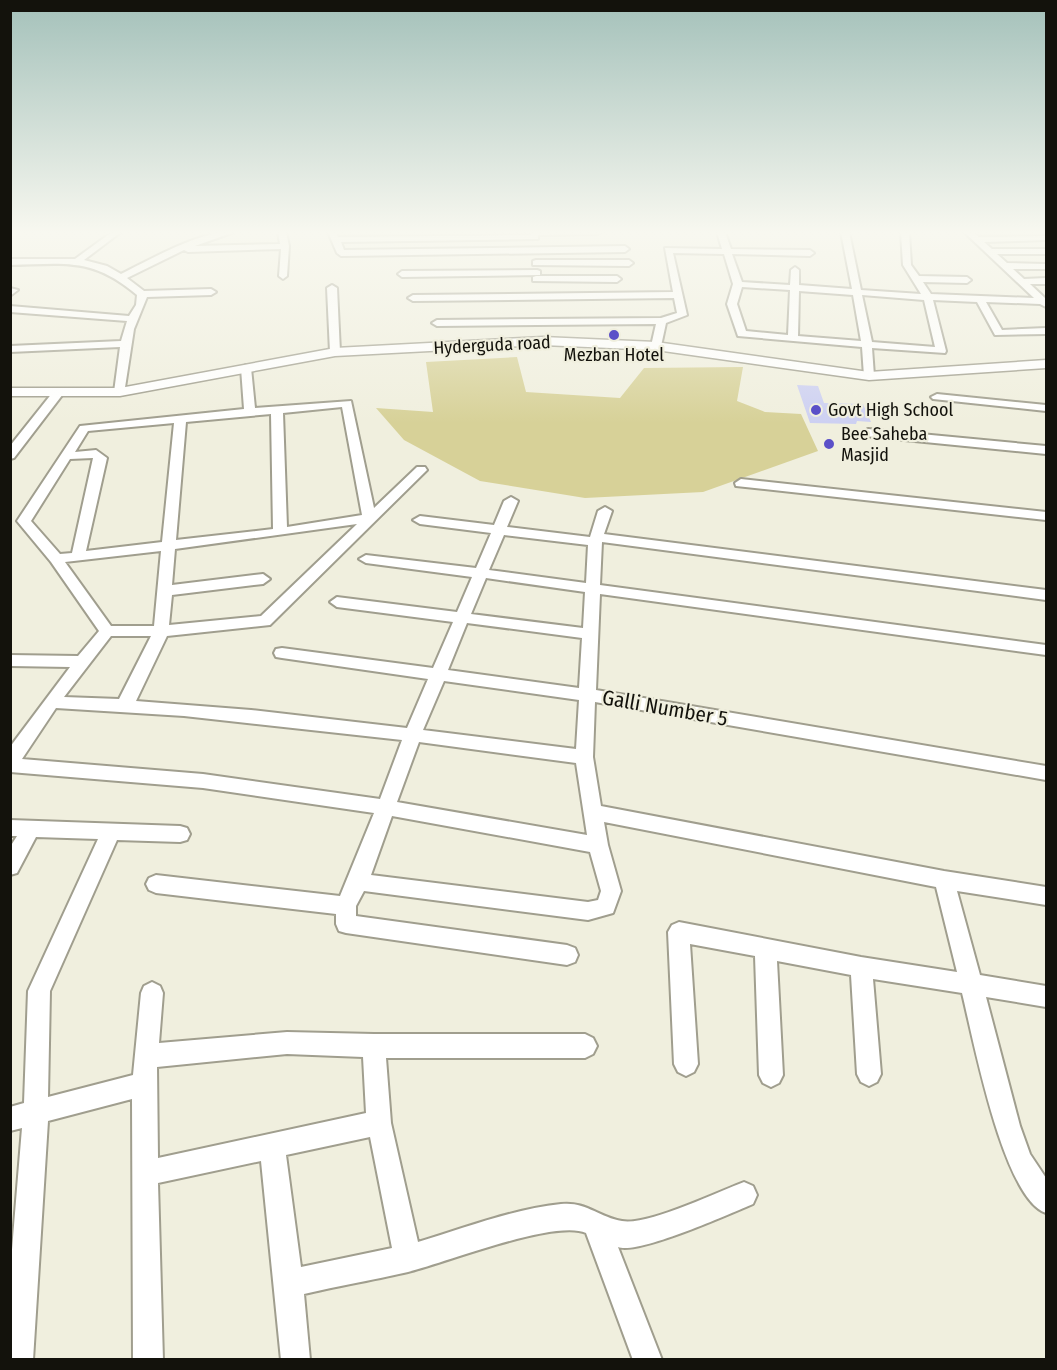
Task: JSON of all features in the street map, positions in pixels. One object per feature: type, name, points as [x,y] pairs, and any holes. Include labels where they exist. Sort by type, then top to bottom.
[{"type":"street","points":[[120,392],[126,344],[132,319],[142,303],[142,296]]},
{"type":"street","points":[[332,296],[335,352]]},
{"type":"street","points":[[540,296],[543,341]]},
{"type":"street","points":[[437,323],[542,308],[668,296]]},
{"type":"street","points":[[412,298],[467,297],[661,321],[682,315],[678,296]]},
{"type":"street","points":[[734,296],[732,304],[742,334],[940,351],[928,297]]},
{"type":"street","points":[[793,339],[794,296]]},
{"type":"street","points":[[857,296],[867,344],[869,376]]},
{"type":"street","points":[[915,296],[1043,300]]},
{"type":"street","points":[[980,299],[999,333],[1047,331]]},
{"type":"street","points":[[10,309],[132,319]]},
{"type":"street","points":[[656,346],[661,321]]},
{"type":"street","name":"Hyderguda road","points":[[10,392],[57,394],[120,392],[335,352],[543,341],[656,346],[869,376],[1047,364]]},
{"type":"street","points":[[10,349],[126,344]]},
{"type":"street","points":[[246,368],[250,412]]},
{"type":"street","points":[[10,455],[57,394]]},
{"type":"street","points":[[937,397],[1047,408]]},
{"type":"street","points":[[107,631],[56,559],[24,520],[84,428],[347,404],[369,518]]},
{"type":"street","points":[[277,410],[280,532]]},
{"type":"street","points":[[125,705],[161,631],[180,419]]},
{"type":"street","points":[[868,433],[1047,450]]},
{"type":"street","points":[[66,456],[96,454],[101,458],[78,556]]},
{"type":"street","points":[[421,470],[265,621],[161,631],[107,631],[51,702],[10,763],[203,781],[385,807],[598,845]]},
{"type":"street","points":[[741,483],[1047,516]]},
{"type":"street","points":[[511,501],[459,619],[358,882],[346,906],[346,924],[567,955]]},
{"type":"street","points":[[358,882],[588,911],[606,907],[611,891],[598,845],[584,757],[596,539],[605,511]]},
{"type":"street","points":[[56,559],[280,532],[369,518]]},
{"type":"street","points":[[420,520],[596,539],[1047,595]]},
{"type":"street","points":[[366,559],[1047,650]]},
{"type":"street","points":[[165,591],[263,579]]},
{"type":"street","points":[[337,602],[590,634]]},
{"type":"street","name":"Galli Number 5","points":[[282,654],[587,695],[1047,773]]},
{"type":"street","points":[[10,660],[80,663]]},
{"type":"street","points":[[51,702],[125,705],[413,735],[584,757]]},
{"type":"street","points":[[593,812],[944,880],[1047,896]]},
{"type":"street","points":[[10,828],[180,834]]},
{"type":"street","points":[[10,867],[31,828]]},
{"type":"street","points":[[18,1359],[36,1112],[39,991],[111,832]]},
{"type":"street","points":[[944,880],[1008,1126],[1020,1161],[1047,1200]]},
{"type":"street","points":[[156,884],[346,906]]},
{"type":"street","points":[[686,1064],[679,932],[861,967],[1047,996]]},
{"type":"street","points":[[766,950],[771,1074]]},
{"type":"street","points":[[861,967],[869,1074]]},
{"type":"street","points":[[148,1359],[144,1084],[152,993]]},
{"type":"street","points":[[145,1056],[286,1043],[374,1046],[585,1046]]},
{"type":"street","points":[[374,1046],[379,1123],[408,1258]]},
{"type":"street","points":[[10,1119],[144,1084]]},
{"type":"street","points":[[145,1173],[379,1123]]},
{"type":"street","points":[[272,1146],[296,1359]]},
{"type":"street","points":[[289,1283],[408,1258],[523,1225],[561,1217],[580,1217],[622,1234],[646,1232],[744,1195]]},
{"type":"street","points":[[596,1225],[648,1359]]},
{"type":"shaded area","points":[[517,357],[526,392],[620,398],[644,368],[743,367],[737,401],[765,412],[801,414],[818,451],[703,492],[585,498],[480,481],[404,440],[376,408],[433,412],[426,362]]},
{"type":"building","name":"Govt High School","points":[[797,385],[818,386],[824,403],[863,404],[871,422],[810,423]]},
{"type":"place","name":"Mezban Hotel","points":[[614,335]]},
{"type":"place","name":"Govt High School","points":[[816,410]]},
{"type":"place","name":"Bee Saheba Masjid","points":[[829,444]]}]
